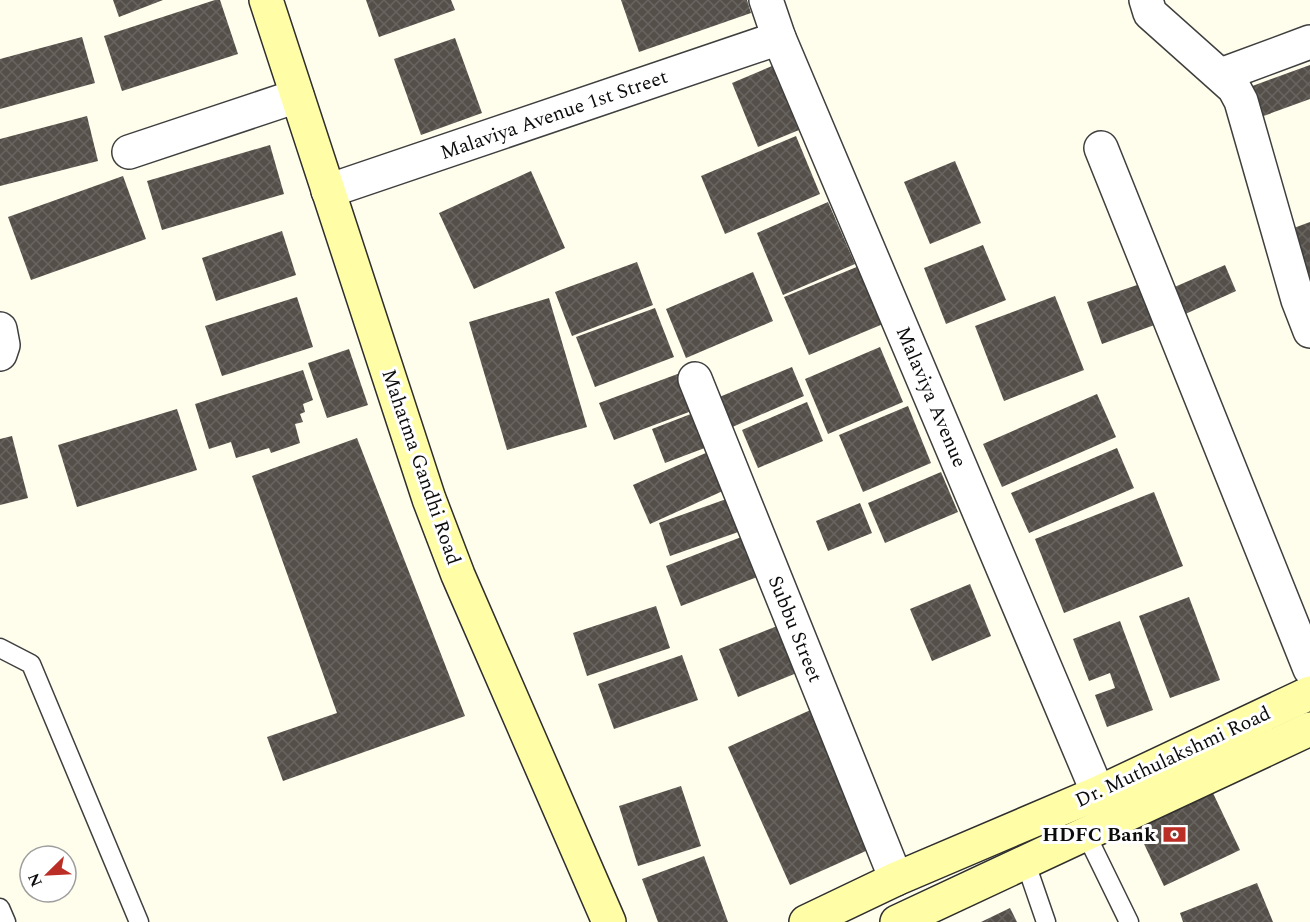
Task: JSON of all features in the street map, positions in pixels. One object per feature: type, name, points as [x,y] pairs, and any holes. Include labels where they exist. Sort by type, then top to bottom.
[{"type":"main road","name":"Mahatma Gandhi Road","points":[[266,0],[429,499],[463,586],[609,922]]},
{"type":"main road","name":"Dr. Muthulakshmi Road","points":[[806,922],[896,879],[1098,793],[1310,693]]},
{"type":"main road","name":"Dr. Muthulakshmi Road","points":[[897,922],[1310,729]]},
{"type":"street","name":"Malaviya Avenue","points":[[766,0],[779,38],[1098,793]]},
{"type":"street","points":[[1146,0],[1150,13],[1221,75],[1234,88],[1242,101],[1298,300],[1310,331]]},
{"type":"street","name":"Malaviya Avenue 1st Street","points":[[328,191],[779,38]]},
{"type":"street","points":[[1221,75],[1310,42]]},
{"type":"street","points":[[129,152],[297,96]]},
{"type":"street","points":[[1101,148],[1310,669]]},
{"type":"street","points":[[0,329],[3,345],[0,354]]},
{"type":"street","name":"Subbu Street","points":[[695,379],[896,879]]},
{"type":"lane","points":[[0,648],[31,664],[139,922]]},
{"type":"lane","points":[[1086,834],[1122,920]]},
{"type":"lane","points":[[1025,861],[1046,922]]},
{"type":"lane","points":[[0,908],[6,922]]},
{"type":"building","points":[[113,0],[163,0],[119,17]]},
{"type":"building","points":[[220,0],[238,54],[122,91],[104,36]]},
{"type":"building","points":[[366,0],[451,0],[455,10],[379,37]]},
{"type":"building","points":[[621,0],[747,0],[751,13],[639,52]]},
{"type":"building","points":[[82,37],[95,83],[0,109],[0,59]]},
{"type":"building","points":[[455,38],[482,113],[421,135],[394,59]]},
{"type":"building","points":[[1310,65],[1310,99],[1258,118],[1247,88]]},
{"type":"building","points":[[772,66],[799,130],[758,147],[732,83]]},
{"type":"building","points":[[87,116],[98,161],[0,186],[0,139]]},
{"type":"building","points":[[796,136],[820,194],[725,234],[701,176]]},
{"type":"building","points":[[270,145],[284,194],[162,230],[147,181]]},
{"type":"building","points":[[955,161],[981,223],[930,244],[904,182]]},
{"type":"building","points":[[531,171],[565,248],[474,289],[439,213]]},
{"type":"building","points":[[123,176],[146,239],[31,280],[8,217]]},
{"type":"building","points":[[828,202],[855,264],[783,295],[757,233]]},
{"type":"building","points":[[1310,222],[1310,281],[1291,229]]},
{"type":"building","points":[[282,231],[296,275],[216,301],[202,258]]},
{"type":"building","points":[[983,245],[1006,300],[946,324],[924,268]]},
{"type":"building","points":[[637,262],[653,305],[572,336],[555,292]]},
{"type":"building","points":[[1225,265],[1236,291],[1181,316],[1170,289]]},
{"type":"building","points":[[859,266],[883,324],[809,355],[784,297]]},
{"type":"building","points":[[753,272],[773,321],[686,358],[666,309]]},
{"type":"building","points":[[1146,282],[1160,323],[1102,344],[1087,302]]},
{"type":"building","points":[[1055,296],[1084,370],[1004,401],[975,326]]},
{"type":"building","points":[[297,297],[313,347],[222,376],[205,326]]},
{"type":"building","points":[[549,298],[587,427],[507,450],[469,322]]},
{"type":"building","points":[[655,308],[674,357],[595,387],[576,337]]},
{"type":"building","points":[[880,347],[903,402],[828,434],[805,379]]},
{"type":"building","points":[[349,349],[368,405],[327,418],[308,363]]},
{"type":"building","points":[[792,367],[804,396],[730,428],[717,398]]},
{"type":"building","points":[[303,370],[313,400],[303,404],[305,412],[300,414],[303,422],[295,424],[300,443],[271,453],[269,448],[236,458],[231,442],[209,449],[195,404]]},
{"type":"building","points":[[683,372],[697,409],[614,440],[599,403]]},
{"type":"building","points":[[1097,394],[1116,437],[1002,487],[983,444]]},
{"type":"building","points":[[807,402],[823,441],[758,468],[742,430]]},
{"type":"building","points":[[908,406],[931,463],[863,492],[839,435]]},
{"type":"building","points":[[177,409],[197,470],[77,507],[58,445]]},
{"type":"building","points":[[696,412],[710,446],[665,463],[652,429]]},
{"type":"building","points":[[12,436],[28,498],[0,505],[0,439]]},
{"type":"building","points":[[357,438],[465,716],[283,781],[267,737],[337,713],[252,476]]},
{"type":"building","points":[[1117,448],[1134,488],[1029,533],[1011,493]]},
{"type":"building","points":[[708,452],[725,490],[650,524],[633,485]]},
{"type":"building","points":[[941,472],[958,512],[885,543],[868,503]]},
{"type":"building","points":[[1154,492],[1183,566],[1064,613],[1035,539]]},
{"type":"building","points":[[732,497],[744,530],[670,556],[659,523]]},
{"type":"building","points":[[860,503],[872,533],[828,551],[816,521]]},
{"type":"building","points":[[744,536],[760,576],[681,606],[666,566]]},
{"type":"building","points":[[970,584],[991,636],[932,661],[910,609]]},
{"type":"building","points":[[1189,597],[1220,680],[1170,698],[1139,616]]},
{"type":"building","points":[[656,606],[670,648],[587,676],[573,633]]},
{"type":"building","points":[[1120,621],[1153,710],[1107,727],[1095,695],[1115,688],[1110,673],[1089,681],[1073,639]]},
{"type":"building","points":[[780,625],[799,672],[738,697],[719,649]]},
{"type":"building","points":[[682,655],[698,700],[614,729],[598,684]]},
{"type":"building","points":[[815,708],[877,846],[790,885],[728,747]]},
{"type":"building","points":[[681,786],[701,846],[638,866],[619,806]]},
{"type":"building","points":[[1212,791],[1240,850],[1164,886],[1136,827]]},
{"type":"building","points":[[704,856],[728,922],[658,922],[642,879]]},
{"type":"building","points":[[1257,883],[1273,922],[1183,922],[1180,913]]},
{"type":"building","points":[[1010,908],[1017,922],[981,922]]},
{"type":"place","name":"HDFC Bank","points":[[1174,835]]}]
